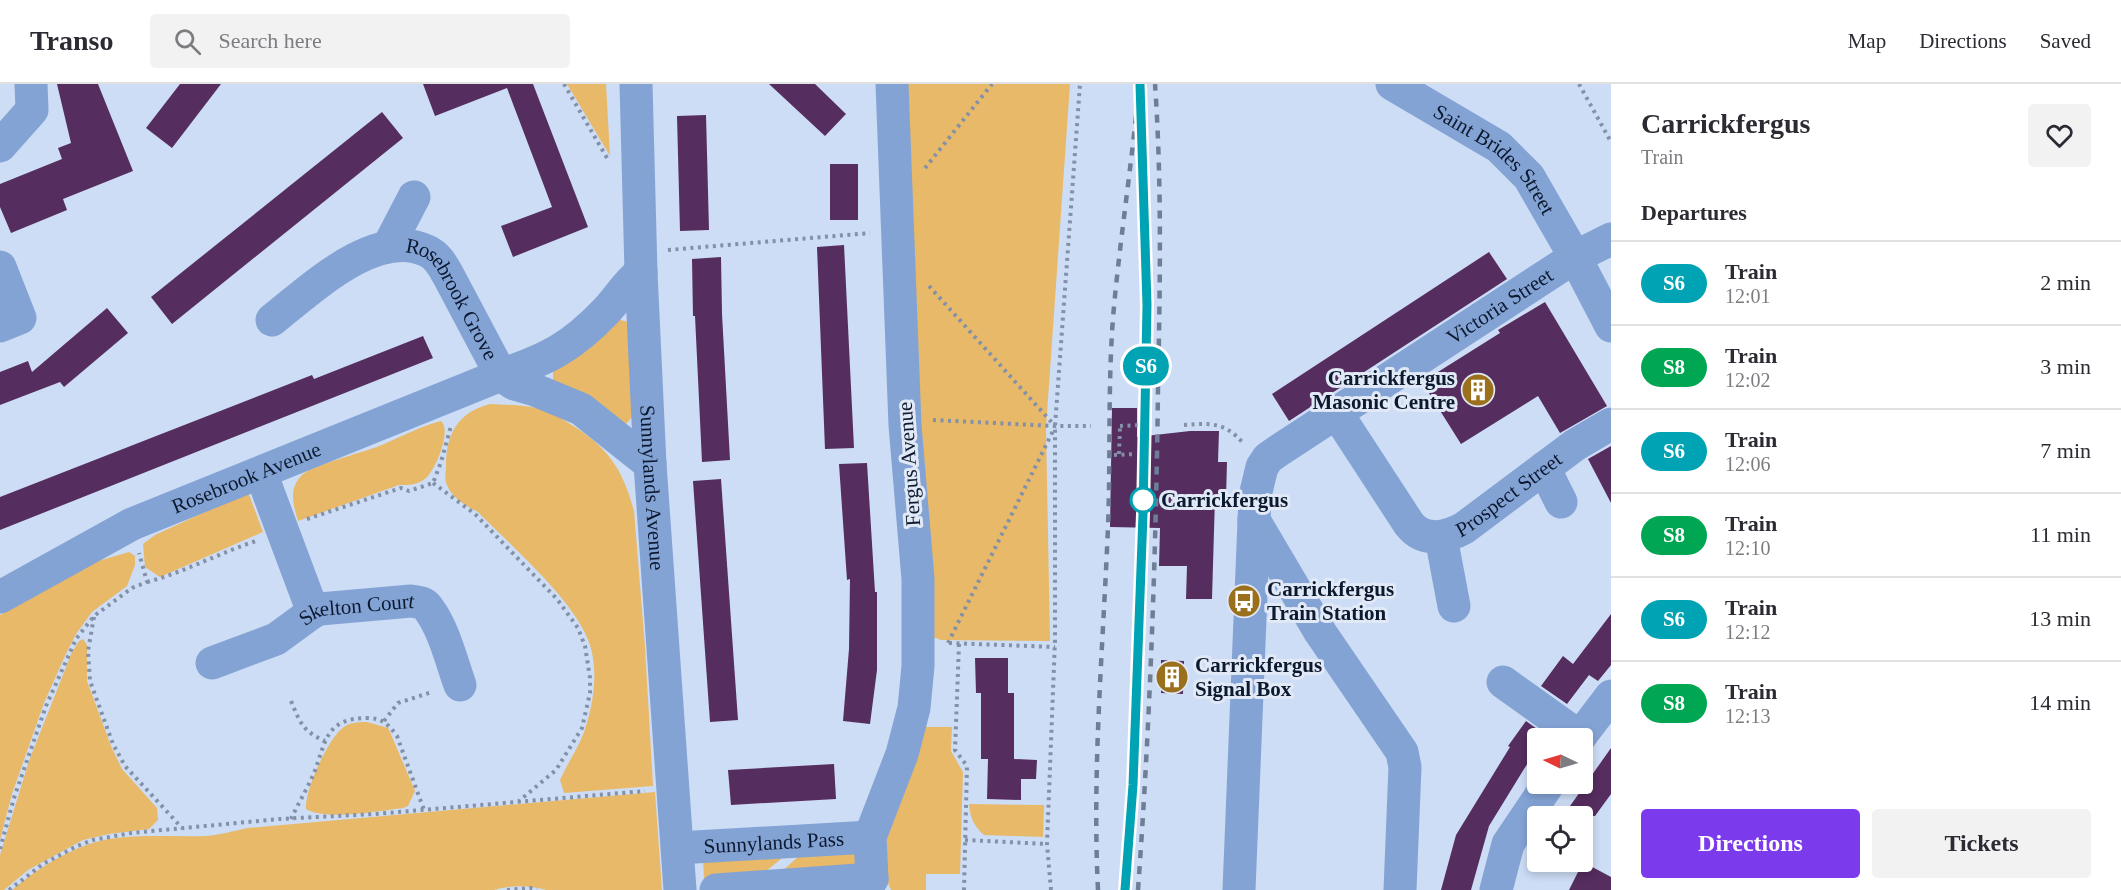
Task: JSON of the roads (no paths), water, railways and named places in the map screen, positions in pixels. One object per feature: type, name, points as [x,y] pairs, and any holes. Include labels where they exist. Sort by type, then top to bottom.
[{"type":"street","points":[[0,146],[32,110],[31,84]]},
{"type":"street","name":"Sunnylands Avenue","points":[[636,84],[650,464],[680,890]]},
{"type":"street","name":"Fergus Avenue","points":[[870,837],[902,754],[933,644],[918,579],[905,419],[892,84]]},
{"type":"street","name":"Saint Brides Street","points":[[1392,84],[1499,147],[1529,177],[1575,256],[1611,326]]},
{"type":"street","name":"Rosebrook Grove","points":[[388,247],[414,197]]},
{"type":"street","name":"Victoria Street","points":[[1254,520],[1256,486],[1262,467],[1268,458],[1575,256],[1611,239]]},
{"type":"street","name":"Rosebrook Grove","points":[[272,320],[356,257],[388,247],[417,247],[429,251],[439,260],[501,375]]},
{"type":"street","name":"Rosebrook Avenue","points":[[0,597],[132,524],[556,354],[577,339],[615,301],[641,262]]},
{"type":"street","points":[[0,326],[20,318],[2,272]]},
{"type":"street","points":[[501,375],[514,384],[535,390],[581,410],[650,464]]},
{"type":"street","name":"Prospect Street","points":[[1336,412],[1412,528],[1425,536],[1441,537],[1464,528],[1575,445],[1611,424]]},
{"type":"street","points":[[1544,468],[1561,502]]},
{"type":"street","points":[[261,473],[313,612]]},
{"type":"street","points":[[1239,890],[1254,520]]},
{"type":"street","points":[[1254,520],[1320,632],[1402,752],[1405,767],[1400,890]]},
{"type":"street","name":"Prospect Street","points":[[1441,537],[1454,606]]},
{"type":"street","name":"Skelton Court","points":[[212,663],[276,639],[313,612],[381,602],[411,601],[420,602],[428,607],[440,631],[460,684]]},
{"type":"street","points":[[1503,682],[1566,728]]},
{"type":"street","points":[[1587,728],[1611,696]]},
{"type":"street","points":[[1496,890],[1508,844],[1542,794]]},
{"type":"street","points":[[870,837],[876,885]]},
{"type":"street","name":"Sunnylands Pass","points":[[678,848],[870,837]]},
{"type":"street","name":"Sunnylands Pass","points":[[716,890],[876,885]]},
{"type":"railway","points":[[1098,890],[1097,754],[1108,527],[1111,354],[1115,296],[1139,84]]},
{"type":"railway","points":[[1138,890],[1149,702],[1157,451],[1160,236],[1155,84]]},
{"type":"railway","points":[[1125,890],[1134,743],[1144,481],[1146,308],[1142,135]]},
{"type":"train","name":"S6","points":[[1125,890],[1133,785],[1143,514],[1147,305],[1140,84]]},
{"type":"place","name":"Carrickfergus Masonic Centre","points":[[1478,390]]},
{"type":"place","name":"Carrickfergus","points":[[1143,500]]},
{"type":"place","name":"Carrickfergus Train Station","points":[[1244,601]]},
{"type":"place","name":"Carrickfergus Signal Box","points":[[1172,677]]}]
